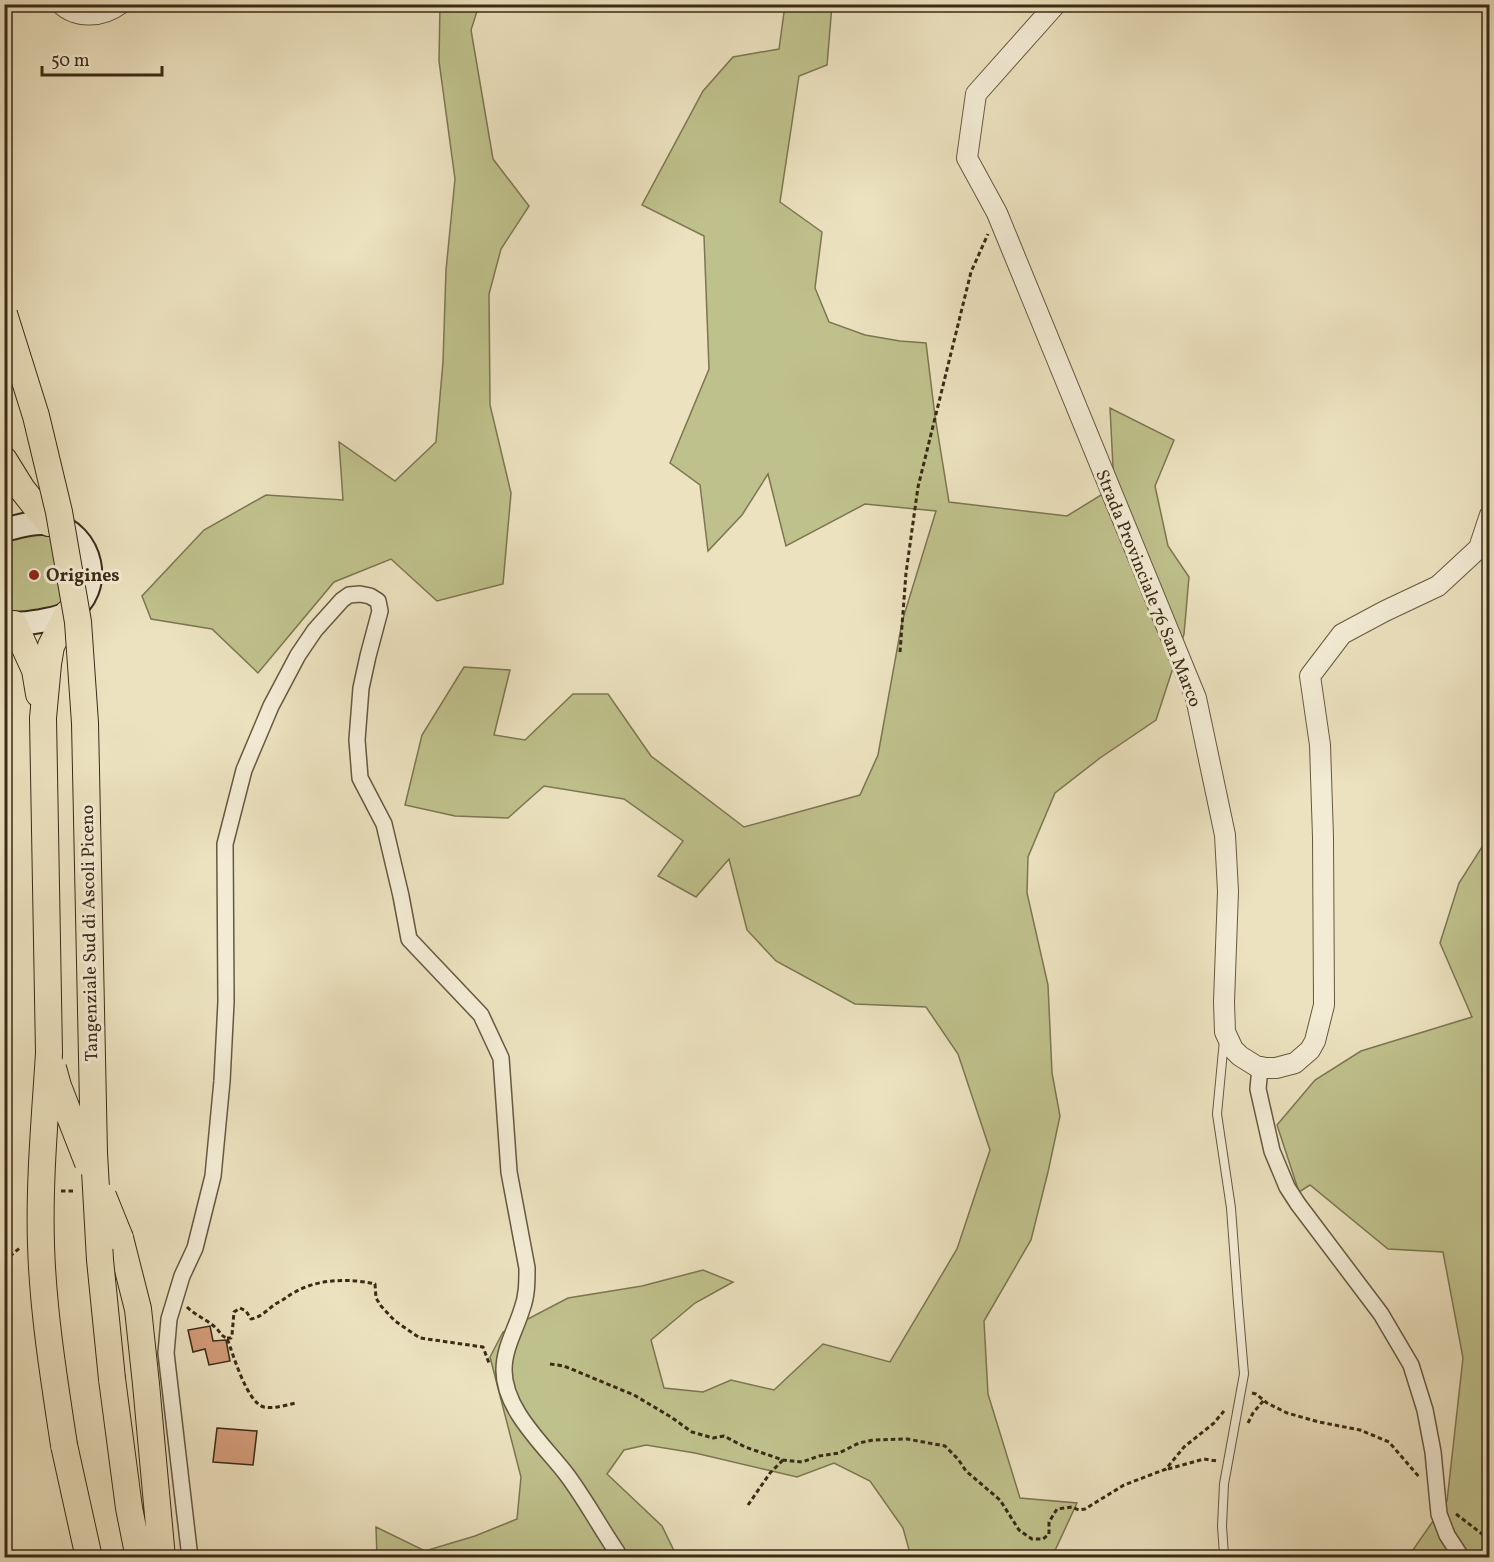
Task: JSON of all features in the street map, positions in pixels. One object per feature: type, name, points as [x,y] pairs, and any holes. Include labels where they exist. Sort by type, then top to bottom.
[{"type":"highway","name":"Tangenziale Sud di Ascoli Piceno","points":[[4,314],[36,416],[59,512],[78,622],[86,723],[94,1153],[101,1269],[112,1379],[129,1508],[139,1557]]},
{"type":"highway","points":[[4,460],[22,489],[49,523]]},
{"type":"highway","points":[[68,613],[51,646],[43,718],[49,1053],[41,1174],[41,1246],[51,1359],[64,1445],[89,1557]]},
{"type":"highway","points":[[9,624],[35,670],[43,718]]},
{"type":"highway","points":[[49,1053],[58,1086],[120,1238],[138,1309],[162,1557]]},
{"type":"main road","points":[[4,530],[49,523],[64,528],[81,542],[87,552],[91,575],[84,596],[68,613],[47,620],[9,624]]},
{"type":"street","points":[[61,4],[81,14],[97,15],[113,10],[120,4]]},
{"type":"street","name":"Strada Provinciale 76 San Marco","points":[[1056,4],[976,94],[967,158],[997,213],[1196,698],[1225,834],[1228,891],[1225,1032]]},
{"type":"street","points":[[1225,1032],[1233,1049],[1248,1062],[1260,1067],[1285,1066],[1303,1057],[1315,1041],[1324,1005],[1320,745],[1310,676],[1342,634],[1438,586],[1479,548],[1490,515]]},
{"type":"street","points":[[190,1557],[166,1353],[169,1319],[182,1276],[195,1248],[213,1176],[222,1081],[226,1002],[225,844],[244,770],[271,706],[298,655],[315,630],[342,600],[350,595],[360,594],[378,601],[380,610],[361,688],[357,740],[360,778],[384,824],[409,939],[481,1015],[501,1058],[509,1172],[527,1268],[523,1309],[513,1331],[506,1356],[504,1370],[506,1386],[517,1411],[568,1476],[618,1557]]},
{"type":"street","points":[[1260,1067],[1258,1089],[1267,1133],[1278,1169],[1287,1187],[1381,1314],[1411,1365],[1425,1410],[1437,1498],[1443,1524],[1462,1557]]},
{"type":"lane","points":[[1224,1555],[1222,1526],[1224,1484],[1244,1374],[1231,1208],[1216,1114],[1225,1032]]},
{"type":"path","points":[[900,652],[906,573],[918,487],[971,272],[997,213]]},
{"type":"path","points":[[227,1338],[231,1338],[234,1312],[237,1309],[246,1311],[251,1319],[258,1318],[294,1292],[329,1281],[364,1281],[375,1284],[376,1298],[395,1321],[420,1338],[483,1347],[490,1366]]},
{"type":"path","points":[[186,1306],[192,1313],[227,1338],[256,1404],[272,1407],[296,1403]]},
{"type":"path","points":[[550,1364],[573,1369],[634,1395],[671,1416],[692,1432],[713,1438],[724,1436],[745,1447],[783,1460],[802,1462],[819,1456],[839,1453],[859,1443],[873,1440],[907,1439],[945,1446],[966,1471],[1000,1500],[1019,1530],[1032,1539],[1043,1539],[1049,1534],[1049,1522],[1057,1509],[1072,1507],[1079,1510],[1085,1509],[1124,1485],[1166,1469],[1204,1459],[1224,1460],[1229,1456]]},
{"type":"path","points":[[1166,1469],[1184,1447],[1214,1423],[1242,1391],[1256,1394],[1267,1403],[1287,1413],[1359,1430],[1389,1442],[1437,1498],[1490,1540]]},
{"type":"path","points":[[748,1505],[770,1473],[783,1460]]},
{"type":"green space","points":[[440,5],[479,5],[471,30],[493,159],[529,206],[501,249],[489,294],[490,405],[511,493],[503,584],[437,601],[391,559],[334,582],[258,673],[212,629],[151,619],[142,596],[204,530],[266,495],[343,500],[339,442],[395,481],[436,442],[443,362],[446,270],[455,179],[439,61]]},
{"type":"green space","points":[[785,5],[832,5],[827,65],[799,76],[780,202],[822,232],[815,288],[829,322],[865,335],[926,343],[949,502],[1067,516],[1114,487],[1110,408],[1174,440],[1155,486],[1168,546],[1189,577],[1184,634],[1156,720],[1100,758],[1055,793],[1028,857],[1027,893],[1048,985],[1052,1073],[1060,1116],[1031,1240],[984,1321],[988,1394],[1020,1498],[1077,1503],[1052,1557],[911,1557],[903,1528],[870,1481],[834,1463],[797,1477],[695,1453],[646,1445],[624,1450],[607,1474],[662,1526],[677,1557],[377,1557],[376,1527],[425,1551],[475,1536],[517,1519],[521,1477],[490,1357],[503,1332],[568,1298],[642,1286],[703,1270],[733,1282],[695,1303],[651,1340],[664,1388],[703,1392],[731,1380],[774,1390],[823,1344],[890,1362],[957,1249],[990,1150],[958,1054],[926,1007],[855,1004],[776,961],[747,930],[729,859],[696,897],[658,876],[683,841],[624,799],[544,786],[508,818],[455,816],[405,805],[422,735],[464,667],[510,670],[494,735],[525,740],[573,694],[608,694],[651,756],[744,827],[860,795],[878,755],[902,622],[936,511],[865,504],[786,546],[768,474],[742,515],[708,551],[700,485],[670,463],[709,369],[704,236],[642,205],[703,91],[733,57],[779,49]]},
{"type":"green space","points":[[34,532],[58,536],[62,606],[26,616],[5,613],[5,538]]},
{"type":"green space","points":[[1489,836],[1489,1557],[1408,1557],[1447,1501],[1463,1358],[1443,1252],[1388,1249],[1310,1185],[1299,1192],[1277,1125],[1315,1080],[1361,1051],[1472,1017],[1440,943],[1459,883]]},
{"type":"building","points":[[210,1326],[213,1341],[226,1340],[230,1361],[209,1365],[205,1349],[193,1352],[188,1330]]},
{"type":"building","points":[[217,1428],[257,1431],[253,1465],[213,1462]]},
{"type":"place","name":"Origines","points":[[34,575]]}]
